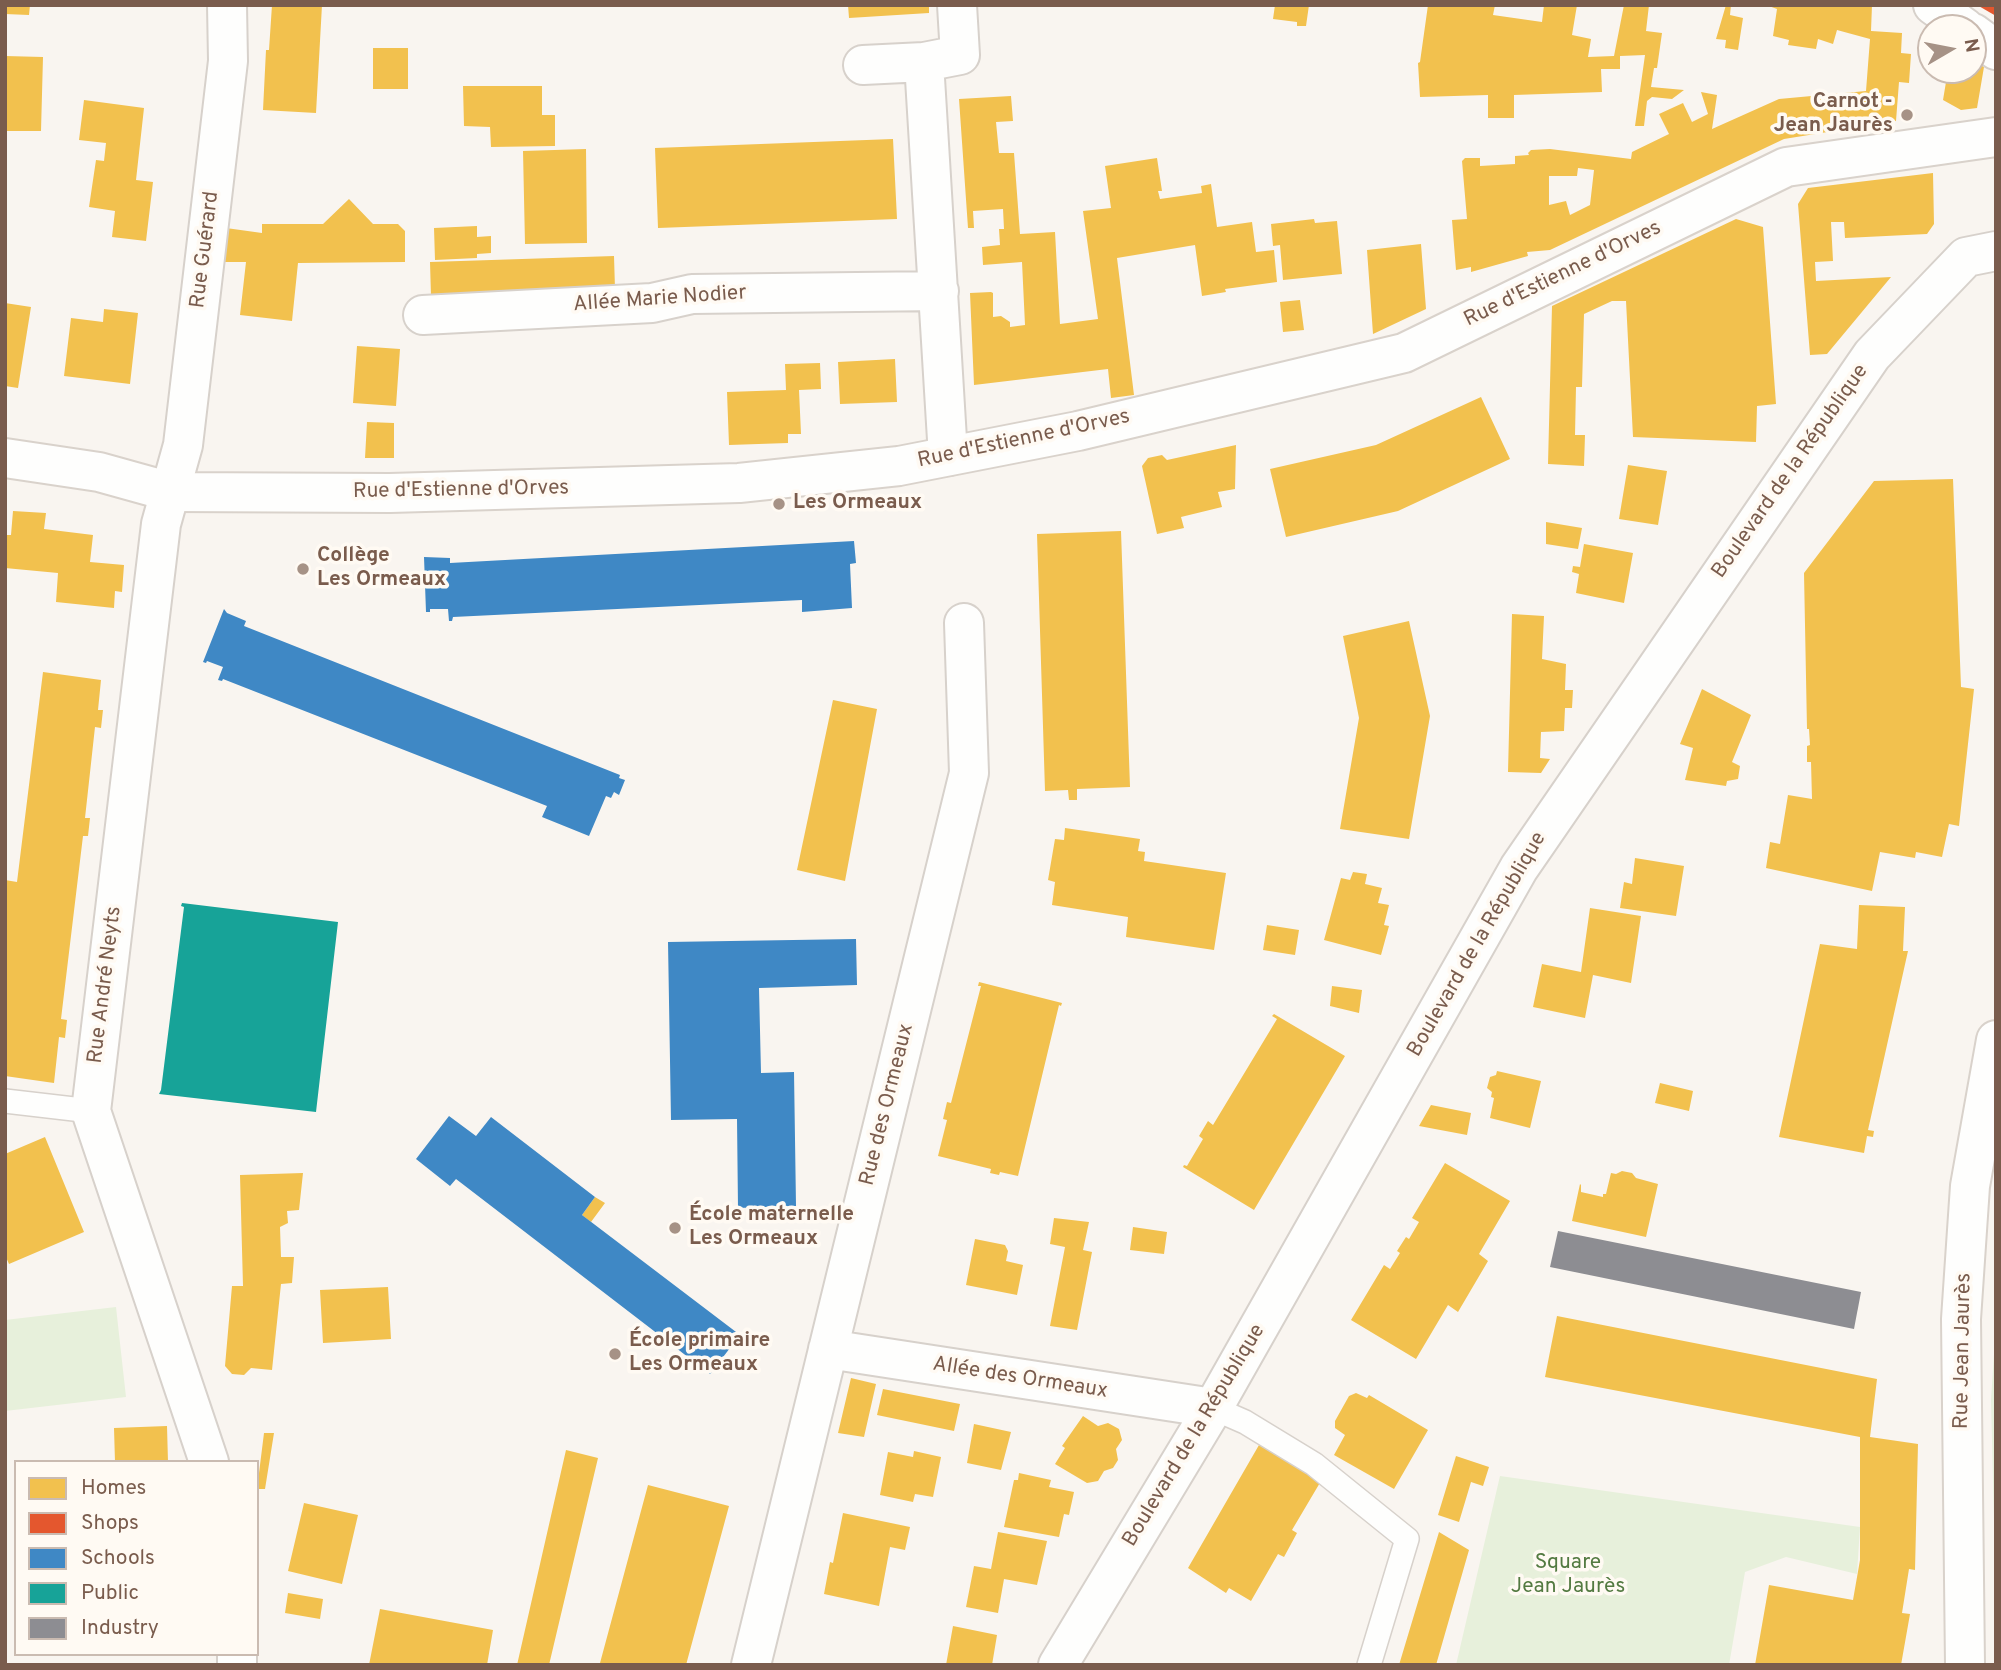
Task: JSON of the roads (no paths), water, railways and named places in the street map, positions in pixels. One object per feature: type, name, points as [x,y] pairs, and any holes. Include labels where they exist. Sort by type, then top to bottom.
[{"type":"street","name":"Rue Guérard","points":[[171,492],[183,445],[228,61],[227,5]]},
{"type":"street","points":[[863,65],[924,62],[960,55],[957,5]]},
{"type":"street","points":[[924,62],[948,456]]},
{"type":"street","name":"Rue d'Estienne d'Orves","points":[[5,458],[99,472],[171,492],[390,493],[739,483],[899,466],[1078,431],[1404,353],[1786,167],[1996,137]]},
{"type":"street","name":"Boulevard de la République","points":[[1058,1665],[1213,1408],[1519,868],[1872,355],[1966,257],[1996,251]]},
{"type":"street","name":"Allée Marie Nodier","points":[[423,315],[652,303],[692,294],[939,290]]},
{"type":"street","name":"Rue André Neyts","points":[[171,492],[161,524],[91,1111],[208,1460]]},
{"type":"street","name":"Rue des Ormeaux","points":[[751,1665],[969,773],[964,623]]},
{"type":"street","name":"Rue Jean Jaurès","points":[[1965,1665],[1961,1319],[1970,1186],[1996,1040]]},
{"type":"street","name":"Allée des Ormeaux","points":[[828,1349],[1213,1408]]},
{"type":"lane","points":[[5,1101],[91,1111]]},
{"type":"lane","points":[[1213,1408],[1245,1422],[1314,1464],[1407,1539],[1369,1665]]},
{"type":"place","name":"Carnot - Jean Jaurès","points":[[1907,115]]},
{"type":"place","name":"Les Ormeaux","points":[[779,504]]},
{"type":"place","name":"Collège Les Ormeaux","points":[[303,569]]},
{"type":"place","name":"École maternelle Les Ormeaux","points":[[675,1228]]},
{"type":"place","name":"École primaire Les Ormeaux","points":[[615,1354]]},
{"type":"park label","name":"Square Jean Jaurès","points":[[1568,1576]]}]
